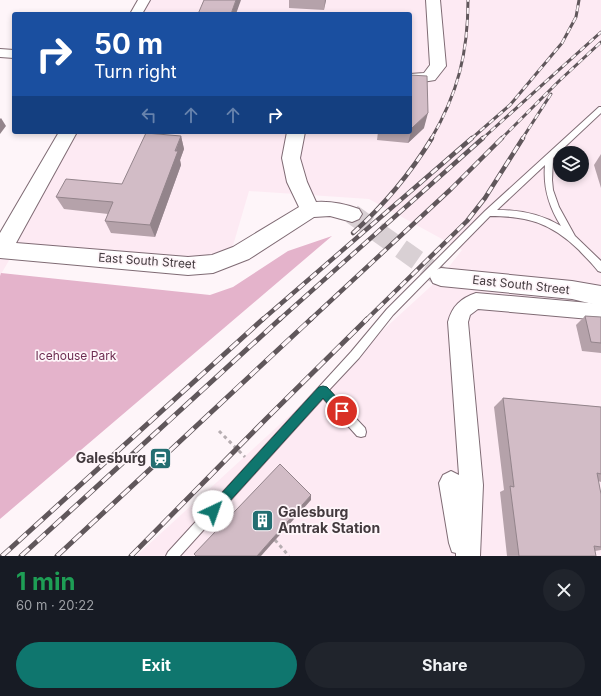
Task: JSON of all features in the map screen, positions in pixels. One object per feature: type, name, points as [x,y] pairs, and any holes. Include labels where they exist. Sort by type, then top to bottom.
[{"type":"street","points":[[137,12],[144,0]]},
{"type":"street","points":[[412,79],[429,78],[438,66],[433,0]]},
{"type":"street","points":[[0,53],[12,54]]},
{"type":"street","points":[[0,251],[67,134]]},
{"type":"street","points":[[296,134],[291,158],[297,182],[310,210],[330,210],[352,214]]},
{"type":"street","name":"East South Street","points":[[0,251],[188,266],[213,264],[241,253],[310,210]]},
{"type":"street","name":"East South Street","points":[[441,277],[572,290],[601,296]]},
{"type":"street","points":[[468,556],[471,486],[458,322],[459,314],[466,306],[476,301],[601,312]]},
{"type":"street","points":[[451,483],[462,556]]},
{"type":"lane","points":[[172,556],[355,356],[390,312],[488,213],[601,109]]},
{"type":"lane","points":[[549,157],[548,180],[550,195],[556,213],[573,238],[601,268]]},
{"type":"lane","points":[[488,213],[513,213],[532,216],[552,224],[573,238]]},
{"type":"lane","points":[[323,391],[361,432]]},
{"type":"path","points":[[275,540],[289,556]]},
{"type":"shaded area","points":[[144,0],[601,0],[601,556],[136,556],[441,277],[462,250],[369,199],[249,191],[232,249],[196,258],[19,243],[0,276],[0,252],[67,134],[412,134],[412,12],[137,12]]},
{"type":"green space","name":"Icehouse Park","points":[[332,236],[0,519],[1,273],[210,295],[233,287],[288,251]]},
{"type":"building","points":[[204,0],[236,0],[232,12],[199,12]]},
{"type":"building","points":[[412,75],[427,76],[428,113],[412,128]]},
{"type":"building","points":[[146,134],[181,136],[175,151],[178,151],[150,225],[105,221],[113,202],[56,197],[66,179],[122,184]]},
{"type":"building","points":[[585,316],[601,317],[601,343],[591,342]]},
{"type":"building","points":[[503,398],[601,407],[601,474],[597,473],[601,494],[601,547],[594,546],[596,556],[519,556],[510,486],[514,487]]},
{"type":"building","name":"Galesburg Amtrak Station","points":[[280,464],[311,495],[257,556],[196,556],[194,554]]},
{"type":"tunnel","points":[[352,214],[441,277]]},
{"type":"railway","points":[[431,139],[455,89],[460,72],[466,38],[468,0]]},
{"type":"railway","points":[[471,139],[510,105],[562,43],[576,17],[579,0]]},
{"type":"railway","points":[[482,139],[601,32]]},
{"type":"railway","points":[[310,320],[451,189],[559,81],[601,42]]},
{"type":"railway","points":[[522,139],[551,94]]},
{"type":"railway","points":[[353,233],[396,188],[415,164],[432,138]]},
{"type":"railway","points":[[262,320],[472,138]]},
{"type":"railway","points":[[279,320],[483,138]]},
{"type":"railway","points":[[366,320],[467,221],[485,198],[523,138]]},
{"type":"railway","points":[[2,556],[263,319]]},
{"type":"railway","points":[[21,556],[280,319]]},
{"type":"railway","points":[[57,556],[311,319]]},
{"type":"railway","points":[[131,556],[367,319]]},
{"type":"place","name":"Galesburg","points":[[161,458]]},
{"type":"place","name":"Galesburg Amtrak Station","points":[[263,520]]},
{"type":"route","points":[[213,511],[323,391],[342,411]]}]
